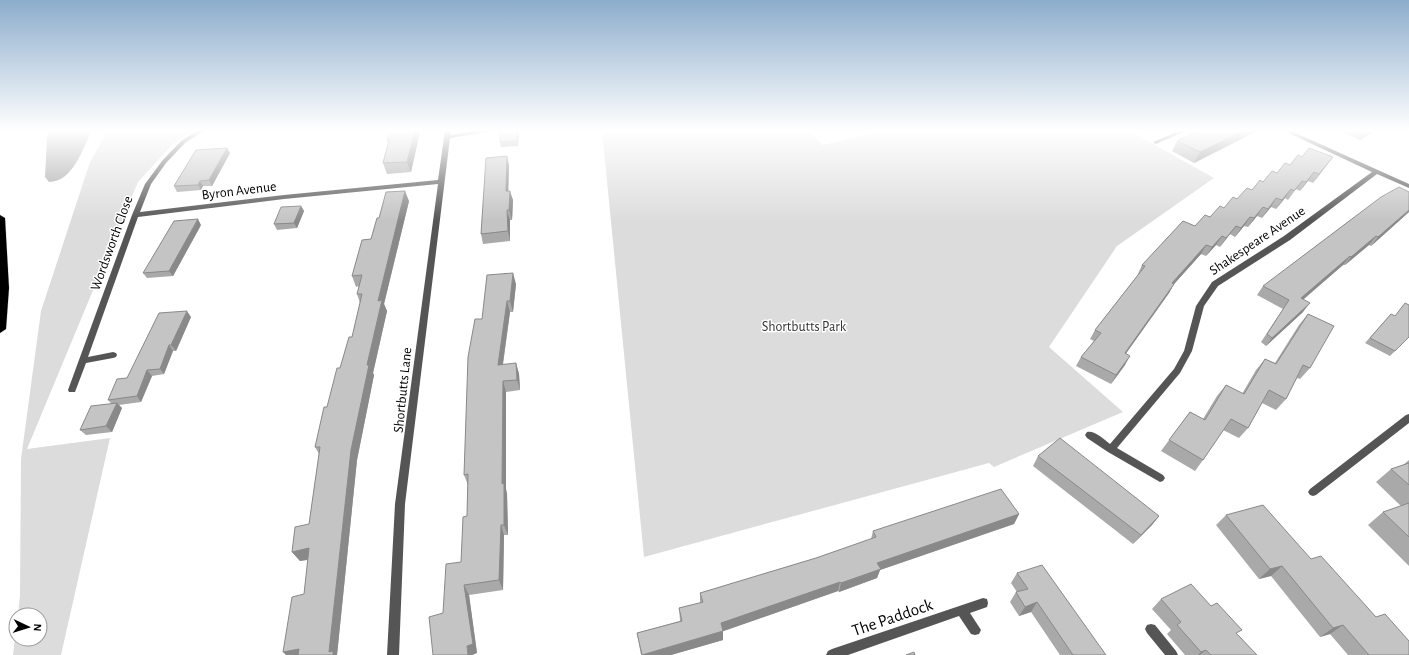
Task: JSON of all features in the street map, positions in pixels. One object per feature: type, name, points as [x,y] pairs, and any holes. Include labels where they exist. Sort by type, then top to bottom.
[{"type":"highway","points":[[0,218],[4,288],[0,329]]},
{"type":"street","name":"Wordsworth Close","points":[[72,390],[135,215],[148,184],[165,161]]},
{"type":"street","name":"Shortbutts Lane","points":[[393,655],[400,504],[445,161]]},
{"type":"street","points":[[1354,161],[1409,186]]},
{"type":"street","name":"Shakespeare Avenue","points":[[1111,449],[1177,370],[1188,351],[1200,306],[1215,284],[1287,238],[1377,171]]},
{"type":"street","name":"Byron Avenue","points":[[135,215],[284,197],[442,182]]},
{"type":"street","points":[[82,361],[113,354]]},
{"type":"street","points":[[1313,492],[1409,418]]},
{"type":"street","points":[[1090,435],[1160,478]]},
{"type":"street","name":"The Paddock","points":[[832,655],[983,603]]},
{"type":"street","points":[[962,611],[974,630]]},
{"type":"street","points":[[1151,629],[1172,655]]},
{"type":"green space","points":[[91,161],[158,161],[138,182],[27,449],[110,438],[61,655],[13,655],[14,647],[48,647],[48,607],[19,607],[21,459],[41,311]]},
{"type":"green space","name":"Shortbutts Park","points":[[605,161],[1183,161],[1214,178],[1117,246],[1049,347],[1123,412],[994,467],[989,463],[644,557]]},
{"type":"shaded area","points":[[46,161],[77,161],[71,170],[57,181],[49,182],[45,177]]},
{"type":"building","points":[[190,161],[220,161],[209,180],[200,181],[198,185],[174,186]]},
{"type":"building","points":[[384,161],[407,161],[407,162],[383,163]]},
{"type":"building","points":[[486,161],[507,161],[506,191],[510,191],[509,210],[507,210],[508,231],[481,234]]},
{"type":"building","points":[[1294,161],[1330,161],[1319,174],[1314,172],[1306,182],[1302,181],[1294,191],[1291,189],[1282,200],[1276,198],[1268,209],[1263,207],[1254,218],[1250,217],[1241,228],[1236,226],[1226,238],[1222,236],[1212,247],[1206,245],[1172,283],[1174,284],[1125,353],[1130,356],[1116,375],[1081,357],[1101,333],[1095,330],[1145,266],[1142,265],[1183,221],[1195,226],[1205,215],[1210,217],[1220,206],[1224,208],[1233,197],[1237,199],[1247,188],[1252,190],[1260,180],[1263,182],[1272,171],[1277,173],[1285,163],[1290,165]]},
{"type":"building","points":[[1399,187],[1409,192],[1409,210],[1378,237],[1376,236],[1351,257],[1350,256],[1301,298],[1310,303],[1272,338],[1267,334],[1289,300],[1263,286],[1381,197]]},
{"type":"building","points":[[405,191],[378,301],[382,300],[367,365],[369,365],[351,450],[329,652],[333,651],[333,655],[298,655],[299,649],[283,652],[292,597],[304,594],[309,548],[292,552],[295,527],[309,524],[320,447],[315,447],[324,407],[327,407],[337,368],[340,368],[349,337],[352,337],[362,294],[357,294],[362,275],[352,276],[362,240],[371,239],[377,218],[379,218],[386,192]]},
{"type":"building","points":[[301,206],[294,223],[274,224],[281,207]]},
{"type":"building","points":[[198,219],[169,271],[143,273],[174,221]]},
{"type":"building","points":[[513,273],[510,301],[507,301],[498,365],[516,363],[517,380],[503,381],[502,484],[504,483],[504,525],[501,525],[499,580],[464,585],[473,644],[467,646],[468,655],[433,655],[429,617],[443,613],[446,564],[461,562],[463,517],[467,516],[468,474],[464,475],[468,357],[475,319],[482,319],[487,275]]},
{"type":"building","points":[[1405,303],[1409,305],[1409,337],[1395,351],[1370,338],[1391,314],[1395,316]]},
{"type":"building","points":[[187,311],[171,345],[169,345],[160,369],[147,370],[137,396],[108,400],[117,379],[127,378],[159,313]]},
{"type":"building","points":[[1308,314],[1334,326],[1310,368],[1303,365],[1286,399],[1269,390],[1248,428],[1231,419],[1203,460],[1169,440],[1190,412],[1205,420],[1226,385],[1244,394],[1265,359],[1276,364]]},
{"type":"building","points":[[117,403],[106,426],[80,430],[91,406]]},
{"type":"building","points":[[1060,438],[1159,516],[1141,535],[1038,456]]},
{"type":"building","points":[[1409,463],[1409,485],[1391,469]]},
{"type":"building","points":[[1001,489],[1019,514],[877,563],[881,569],[721,623],[723,631],[642,655],[637,633],[682,621],[679,608],[703,602],[700,593],[816,558],[876,537],[873,531]]},
{"type":"building","points":[[1409,503],[1409,537],[1383,512]]},
{"type":"building","points":[[1263,505],[1311,559],[1321,556],[1376,617],[1385,614],[1409,641],[1409,655],[1369,655],[1343,625],[1333,628],[1282,566],[1270,569],[1226,515]]},
{"type":"building","points":[[1042,565],[1106,655],[1073,655],[1037,602],[1025,607],[1016,592],[1028,589],[1017,573]]},
{"type":"building","points":[[1191,584],[1211,606],[1217,603],[1242,630],[1236,633],[1257,655],[1211,655],[1206,650],[1201,652],[1177,625],[1181,622],[1161,599]]},
{"type":"building","points":[[914,652],[915,655],[906,655]]}]
